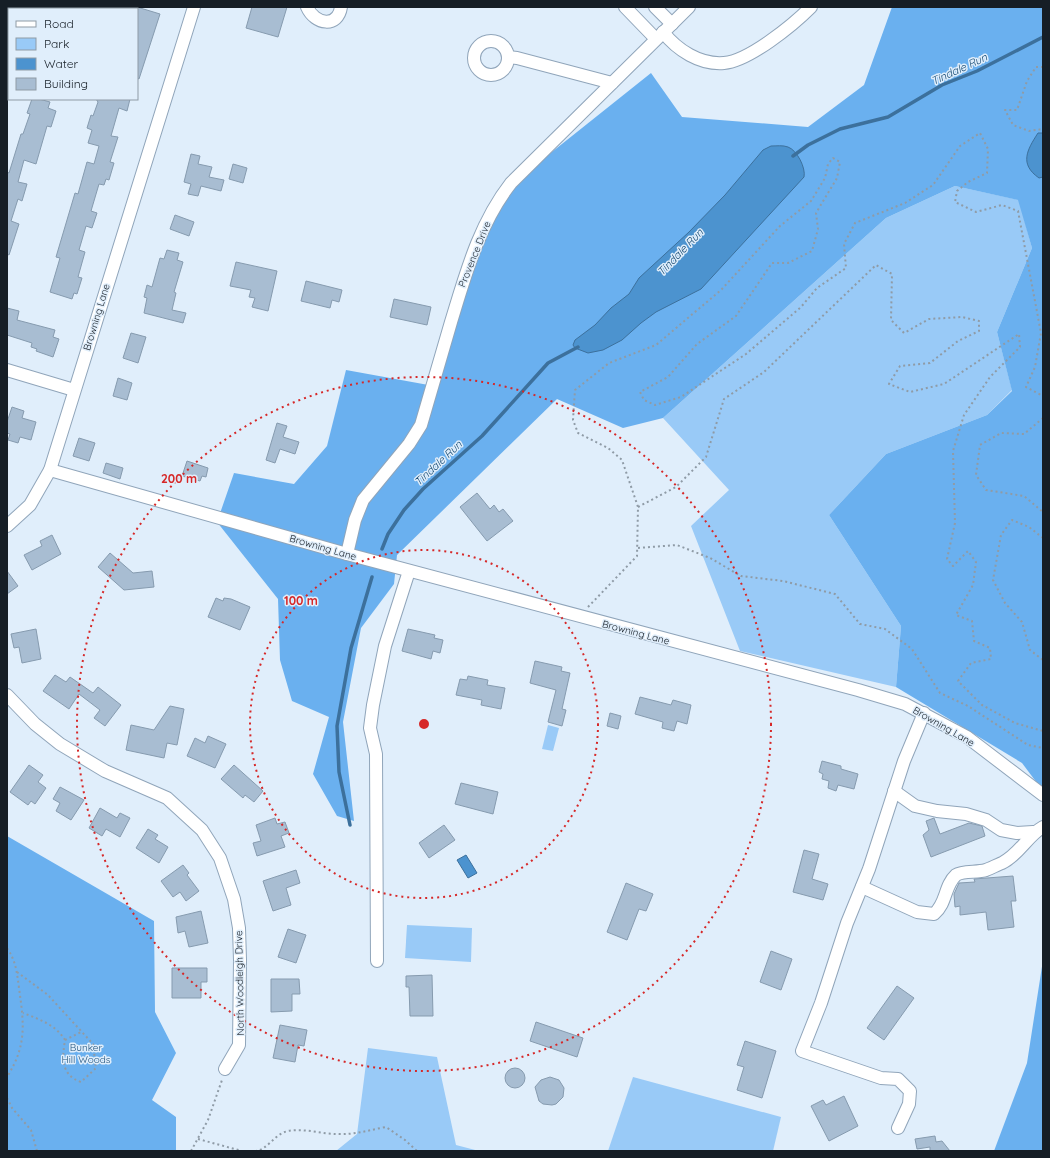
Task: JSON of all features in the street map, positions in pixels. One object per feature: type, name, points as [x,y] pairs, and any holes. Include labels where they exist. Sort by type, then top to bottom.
[{"type":"street","name":"Browning Lane","points":[[194,7],[50,470],[408,571],[858,690],[905,704],[966,737],[1043,796]]},
{"type":"street","points":[[307,7],[311,15],[318,21],[327,22],[335,19],[340,12],[341,7]]},
{"type":"street","points":[[625,7],[660,36],[686,54],[705,61],[724,63],[745,55],[772,39],[811,7]]},
{"type":"street","points":[[656,7],[672,24]]},
{"type":"street","name":"Provence Drive","points":[[347,554],[355,520],[363,500],[409,444],[421,425],[462,281],[496,202],[511,183],[612,82],[690,7]]},
{"type":"street","points":[[508,57],[612,82]]},
{"type":"street","points":[[7,370],[74,390]]},
{"type":"street","points":[[7,526],[30,505],[50,470]]},
{"type":"street","points":[[377,961],[376,754],[370,728],[385,646],[408,571]]},
{"type":"street","name":"North Woodleigh Drive","points":[[7,695],[35,724],[60,744],[104,771],[167,798],[202,830],[220,858],[234,899],[239,928],[240,960],[239,1045],[225,1069]]},
{"type":"street","points":[[898,1128],[909,1104],[910,1091],[898,1079],[881,1078],[802,1051],[862,887],[894,791],[924,713]]},
{"type":"street","points":[[894,791],[915,806],[937,811],[966,814],[986,820],[1001,830],[1017,833],[1038,829]]},
{"type":"street","points":[[862,887],[917,912],[934,914],[941,909],[949,882],[958,874],[984,871],[1004,862],[1021,849],[1038,829]]},
{"type":"path","points":[[1043,67],[1036,67],[1027,81],[1017,110],[1005,110],[1013,125],[1029,132],[1043,130]]},
{"type":"path","points":[[579,616],[638,556],[638,507],[622,460],[608,448],[578,434],[573,420],[575,390],[608,363],[656,345],[721,290],[780,226],[811,201],[825,178],[828,164],[833,158],[840,162],[837,178],[816,213],[818,228],[812,251],[788,263],[772,263],[752,290],[736,316],[697,344],[668,377],[640,392],[644,400],[655,405],[681,397],[746,354],[801,307],[817,288],[846,268],[844,244],[855,223],[905,203],[934,185],[960,146],[980,133],[988,149],[987,173],[968,182],[957,190],[955,202],[976,212],[1002,205],[1018,211],[1041,333],[1035,367],[1026,387],[1043,396]]},
{"type":"path","points":[[638,507],[676,487],[706,456],[724,399],[764,372],[876,265],[892,274],[891,320],[904,333],[929,319],[962,318],[979,321],[979,331],[958,341],[930,363],[900,366],[889,384],[910,392],[944,384],[1019,334],[1020,347],[990,377],[964,415],[953,451],[955,523],[947,559],[953,566],[968,551],[976,562],[973,585],[956,615],[972,620],[974,641],[990,648],[991,659],[971,663],[958,681],[982,705],[1015,723],[1043,732]]},
{"type":"path","points":[[1043,418],[1024,434],[1001,433],[980,445],[976,475],[986,490],[1024,496],[1043,512]]},
{"type":"path","points":[[1043,538],[1029,528],[1012,520],[1000,535],[993,580],[1005,603],[1022,622],[1030,650],[1043,660]]},
{"type":"path","points":[[638,548],[677,545],[710,558],[741,576],[783,581],[835,594],[860,624],[885,629],[912,649],[940,693],[968,706],[1028,745],[1043,748]]},
{"type":"path","points":[[7,948],[15,959],[23,1013],[22,1040],[13,1067],[7,1077]]},
{"type":"path","points":[[17,972],[48,994],[81,1032],[94,1044],[96,1068],[81,1082],[71,1078],[66,1070],[63,1055],[65,1040],[60,1033],[49,1025],[23,1013]]},
{"type":"path","points":[[65,1040],[81,1032]]},
{"type":"path","points":[[191,1151],[208,1120],[225,1069]]},
{"type":"path","points":[[7,1098],[12,1108],[31,1130],[37,1151]]},
{"type":"path","points":[[255,1151],[262,1150],[276,1136],[289,1131],[360,1134],[386,1127],[405,1140],[416,1151]]},
{"type":"path","points":[[198,1139],[242,1151]]},
{"type":"green space","points":[[892,7],[1043,7],[1043,791],[1022,763],[896,687],[901,626],[829,515],[886,454],[987,415],[1012,391],[997,332],[1032,248],[1018,200],[955,186],[886,218],[663,418],[623,428],[557,399],[397,555],[394,584],[361,628],[343,722],[354,821],[337,816],[313,774],[329,717],[292,701],[280,660],[278,599],[217,522],[234,473],[294,484],[327,446],[346,370],[434,386],[498,195],[651,73],[682,117],[808,127],[864,85]]},
{"type":"green space","points":[[955,186],[1019,200],[1032,248],[997,332],[1012,390],[987,415],[886,454],[829,515],[901,626],[896,687],[740,651],[691,526],[729,490],[663,418],[886,218]]},
{"type":"green space","points":[[548,725],[559,728],[553,751],[542,749]]},
{"type":"green space","name":"Bunker Hill Woods","points":[[7,836],[154,921],[155,1012],[176,1053],[152,1100],[176,1117],[176,1151],[7,1151]]},
{"type":"green space","points":[[407,925],[472,928],[471,962],[405,958]]},
{"type":"green space","points":[[1043,960],[1043,1151],[994,1151],[1027,1063]]},
{"type":"green space","points":[[368,1048],[437,1057],[456,1145],[479,1151],[336,1151],[357,1134]]},
{"type":"green space","points":[[633,1077],[781,1117],[773,1151],[608,1151]]},
{"type":"water","points":[[1038,133],[1043,133],[1043,177],[1039,178],[1033,173],[1027,162],[1028,151]]},
{"type":"water","points":[[771,146],[786,146],[795,152],[798,155],[804,169],[804,177],[701,289],[656,312],[622,340],[603,350],[588,353],[575,348],[573,345],[575,340],[595,325],[611,308],[629,294],[639,278],[689,232],[725,195],[763,150]]},
{"type":"water","points":[[466,855],[477,873],[468,878],[457,860]]},
{"type":"building","points":[[137,7],[160,14],[139,79],[138,8]]},
{"type":"building","points":[[252,7],[287,7],[278,37],[246,28]]},
{"type":"building","points":[[32,100],[50,102],[48,108],[56,111],[51,127],[47,126],[36,164],[24,160],[18,182],[27,184],[22,201],[18,199],[11,221],[19,224],[9,255],[7,254],[7,172],[9,173],[21,134],[23,134],[30,114],[27,113]]},
{"type":"building","points":[[97,100],[130,100],[127,111],[119,108],[111,136],[118,137],[110,162],[114,163],[109,180],[106,179],[104,185],[99,184],[91,211],[97,213],[92,228],[86,226],[79,250],[85,252],[78,277],[82,278],[77,294],[74,293],[72,299],[50,292],[60,258],[56,257],[75,193],[78,194],[87,162],[94,164],[99,146],[88,143],[92,130],[87,128],[91,115],[93,116],[98,102]]},
{"type":"building","points":[[191,154],[200,156],[198,164],[212,167],[209,177],[224,180],[221,191],[201,186],[198,196],[188,194],[191,184],[184,182]]},
{"type":"building","points":[[233,164],[247,168],[243,183],[229,179]]},
{"type":"building","points":[[175,215],[194,222],[189,236],[170,229]]},
{"type":"building","points":[[167,250],[179,253],[177,260],[183,262],[174,292],[176,293],[172,310],[186,313],[183,323],[144,313],[147,298],[144,297],[147,285],[152,287],[160,258],[164,259]]},
{"type":"building","points":[[236,262],[277,271],[268,311],[252,307],[255,298],[249,297],[251,290],[230,286]]},
{"type":"building","points":[[306,281],[342,290],[339,302],[332,300],[330,308],[301,301]]},
{"type":"building","points":[[394,299],[431,307],[427,325],[390,317]]},
{"type":"building","points":[[7,308],[19,311],[17,320],[55,330],[53,337],[59,339],[53,357],[36,351],[37,349],[31,347],[32,343],[7,335]]},
{"type":"building","points":[[131,333],[146,337],[138,363],[123,358]]},
{"type":"building","points":[[118,378],[132,383],[127,400],[113,396]]},
{"type":"building","points":[[12,407],[24,411],[22,418],[36,422],[31,440],[20,437],[18,443],[8,440],[10,434],[7,433],[7,422]]},
{"type":"building","points":[[277,423],[287,426],[283,437],[299,442],[295,454],[280,449],[275,463],[266,460]]},
{"type":"building","points":[[79,438],[95,443],[89,461],[73,456]]},
{"type":"building","points":[[187,461],[208,468],[206,477],[202,476],[200,481],[182,476]]},
{"type":"building","points":[[106,463],[123,468],[120,479],[103,473]]},
{"type":"building","points":[[477,493],[490,509],[494,505],[499,512],[503,509],[513,521],[487,541],[460,507]]},
{"type":"building","points":[[52,535],[61,554],[32,570],[24,555],[42,546],[40,541]]},
{"type":"building","points":[[110,553],[133,573],[152,571],[154,587],[124,590],[98,567]]},
{"type":"building","points":[[7,571],[18,586],[7,594]]},
{"type":"building","points":[[216,598],[223,601],[224,598],[231,599],[250,607],[240,630],[208,617]]},
{"type":"building","points":[[36,629],[41,659],[22,663],[19,647],[14,648],[11,634]]},
{"type":"building","points":[[408,629],[435,635],[434,638],[443,640],[440,653],[433,651],[431,659],[402,651]]},
{"type":"building","points":[[535,661],[562,667],[561,671],[570,673],[562,709],[566,710],[562,726],[548,722],[556,690],[530,683]]},
{"type":"building","points":[[55,675],[66,682],[70,677],[93,693],[98,687],[121,705],[105,726],[94,718],[100,710],[79,694],[69,709],[43,691]]},
{"type":"building","points":[[468,676],[488,680],[487,685],[505,688],[501,709],[481,705],[482,700],[456,695],[460,679],[467,680]]},
{"type":"building","points":[[640,697],[671,705],[673,700],[691,705],[687,724],[677,721],[674,731],[662,728],[663,722],[635,714]]},
{"type":"building","points":[[170,706],[184,709],[177,745],[167,743],[164,758],[126,750],[131,725],[154,730]]},
{"type":"building","points":[[610,713],[621,716],[618,729],[607,726]]},
{"type":"building","points":[[208,736],[226,744],[215,768],[187,756],[195,738],[205,743]]},
{"type":"building","points":[[822,761],[841,766],[841,769],[858,774],[854,789],[838,785],[836,791],[828,788],[829,781],[822,779],[823,774],[819,772]]},
{"type":"building","points":[[29,765],[43,775],[38,782],[46,788],[35,804],[31,801],[28,805],[10,792]]},
{"type":"building","points":[[234,765],[263,791],[254,802],[245,795],[243,798],[221,779]]},
{"type":"building","points":[[461,783],[498,792],[493,814],[455,804]]},
{"type":"building","points":[[60,787],[84,800],[71,820],[56,811],[60,803],[53,799]]},
{"type":"building","points":[[100,808],[117,818],[120,813],[130,818],[120,837],[106,829],[102,836],[89,828]]},
{"type":"building","points":[[275,818],[277,824],[285,822],[289,833],[281,836],[285,847],[257,856],[253,843],[261,841],[256,825]]},
{"type":"building","points":[[934,818],[940,834],[969,823],[982,826],[985,836],[931,857],[923,835],[929,830],[926,821]]},
{"type":"building","points":[[444,825],[455,840],[429,858],[419,843]]},
{"type":"building","points":[[148,829],[158,835],[155,839],[168,847],[159,863],[136,848]]},
{"type":"building","points":[[804,850],[819,854],[812,879],[828,884],[823,900],[793,892]]},
{"type":"building","points":[[183,865],[189,873],[187,875],[199,891],[186,901],[180,892],[173,897],[161,881]]},
{"type":"building","points":[[296,870],[300,883],[286,888],[291,905],[273,911],[263,881]]},
{"type":"building","points":[[1013,876],[1016,901],[1011,901],[1014,927],[988,930],[986,912],[960,915],[960,906],[955,907],[954,894],[959,883],[975,882],[974,879]]},
{"type":"building","points":[[626,883],[653,894],[646,911],[639,909],[627,940],[607,932]]},
{"type":"building","points":[[201,911],[208,943],[189,947],[185,931],[178,933],[176,917]]},
{"type":"building","points":[[288,929],[306,935],[296,963],[278,957]]},
{"type":"building","points":[[771,951],[792,959],[781,990],[760,982]]},
{"type":"building","points":[[172,968],[207,968],[207,982],[201,982],[201,998],[172,998]]},
{"type":"building","points":[[432,975],[433,1016],[410,1016],[409,987],[406,987],[406,976]]},
{"type":"building","points":[[271,979],[299,979],[300,994],[292,994],[292,1011],[271,1012]]},
{"type":"building","points":[[897,986],[914,998],[884,1040],[867,1028]]},
{"type":"building","points":[[536,1022],[583,1038],[577,1057],[530,1041]]},
{"type":"building","points":[[280,1025],[307,1030],[304,1046],[298,1045],[295,1062],[273,1058]]},
{"type":"building","points":[[745,1041],[776,1051],[762,1098],[737,1090],[744,1067],[737,1065]]},
{"type":"building","points":[[511,1068],[519,1068],[525,1074],[525,1082],[519,1088],[511,1088],[505,1082],[505,1074]]},
{"type":"building","points":[[550,1077],[559,1080],[564,1088],[563,1097],[556,1104],[552,1105],[543,1104],[539,1101],[535,1087],[541,1080]]},
{"type":"building","points":[[844,1096],[858,1126],[829,1141],[811,1106],[823,1100],[826,1105]]},
{"type":"building","points":[[935,1136],[936,1142],[942,1141],[950,1151],[930,1151],[930,1147],[917,1149],[915,1139]]},
{"type":"waterway","name":"Tindale Run","points":[[793,156],[808,145],[840,129],[888,117],[942,85],[977,71],[1043,37]]},
{"type":"waterway","name":"Tindale Run","points":[[382,549],[388,534],[404,510],[423,489],[482,436],[548,363],[578,347]]},
{"type":"waterway","name":"Tindale Run","points":[[350,825],[339,772],[337,726],[351,648],[372,577]]}]
